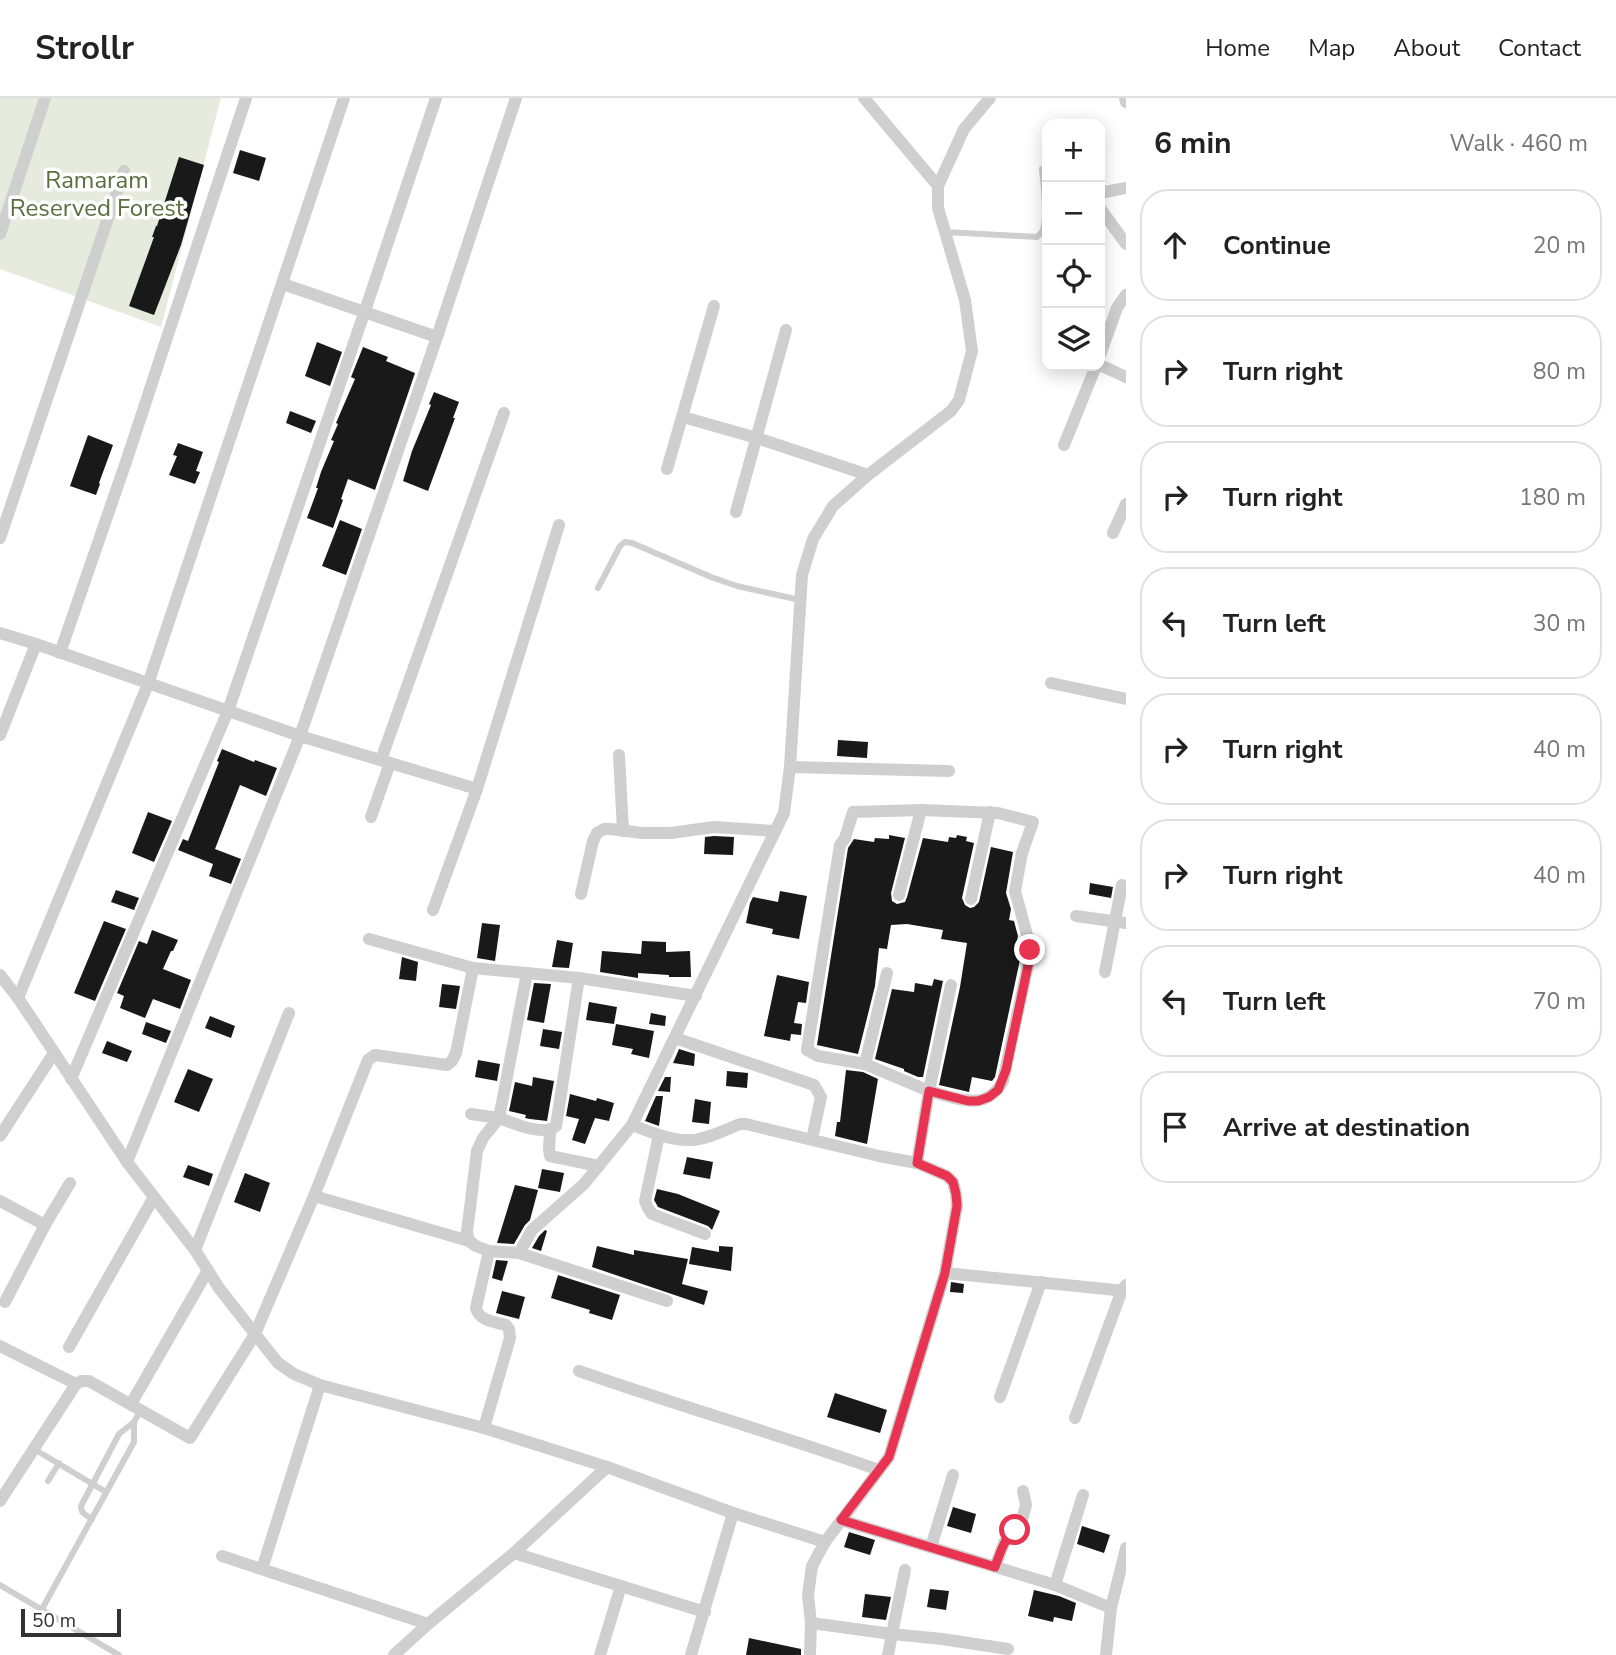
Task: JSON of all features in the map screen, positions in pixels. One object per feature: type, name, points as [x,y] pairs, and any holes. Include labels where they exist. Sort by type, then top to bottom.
[{"type":"street","points":[[0,234],[45,98]]},
{"type":"street","points":[[60,653],[246,98]]},
{"type":"street","points":[[18,998],[148,684],[344,98]]},
{"type":"street","points":[[71,1079],[228,711],[436,98]]},
{"type":"street","points":[[127,1162],[300,736],[516,98]]},
{"type":"street","points":[[864,98],[938,186]]},
{"type":"street","points":[[519,1253],[538,1223],[584,1184],[632,1125],[784,813],[790,767],[802,575],[814,539],[833,506],[868,475],[951,411],[959,400],[972,351],[965,300],[937,208],[938,186],[964,129],[990,98]]},
{"type":"street","points":[[0,538],[124,172]]},
{"type":"street","points":[[1105,192],[1126,188]]},
{"type":"street","points":[[1105,215],[1126,244]]},
{"type":"street","points":[[283,284],[437,337]]},
{"type":"street","points":[[1105,341],[1117,308],[1126,295]]},
{"type":"street","points":[[667,469],[715,306]]},
{"type":"street","points":[[736,512],[786,330]]},
{"type":"street","points":[[1105,368],[1126,377]]},
{"type":"street","points":[[1064,445],[1095,371]]},
{"type":"street","points":[[371,817],[386,762],[504,413]]},
{"type":"street","points":[[683,416],[868,475]]},
{"type":"street","points":[[1113,533],[1126,504]]},
{"type":"street","points":[[433,911],[477,789],[559,525]]},
{"type":"street","points":[[0,633],[300,736],[477,789]]},
{"type":"street","points":[[0,735],[36,644]]},
{"type":"street","points":[[1051,683],[1126,699]]},
{"type":"street","points":[[619,755],[624,831]]},
{"type":"street","points":[[790,767],[948,771]]},
{"type":"street","points":[[900,895],[921,810]]},
{"type":"street","points":[[921,810],[990,813],[1033,822],[1022,853],[1015,891],[1029,942],[1030,956],[1006,1070],[996,1092],[978,1101],[968,1101],[929,1091],[865,1064],[814,1055],[807,1049],[840,845],[853,812],[921,810]]},
{"type":"street","points":[[971,899],[990,813]]},
{"type":"street","points":[[581,894],[593,841],[597,834],[604,830],[642,834],[715,827],[775,831]]},
{"type":"street","points":[[1105,972],[1120,922],[1122,885]]},
{"type":"street","points":[[1076,916],[1120,922]]},
{"type":"street","points":[[369,939],[473,968],[579,978],[696,996]]},
{"type":"street","points":[[0,1501],[76,1384],[81,1381],[89,1381],[135,1412],[190,1438],[255,1334],[368,1060],[375,1055],[446,1065],[452,1061],[456,1053],[473,968]]},
{"type":"street","points":[[469,1241],[467,1232],[477,1151],[483,1138],[499,1118],[527,973]]},
{"type":"street","points":[[865,1064],[887,973]]},
{"type":"street","points":[[0,975],[127,1162],[195,1250],[219,1288],[278,1363],[294,1374],[320,1384],[484,1428],[825,1542]]},
{"type":"street","points":[[471,1114],[499,1118],[541,1131],[550,1131],[556,1126],[579,978]]},
{"type":"street","points":[[917,1163],[951,985]]},
{"type":"street","points":[[195,1250],[289,1013]]},
{"type":"street","points":[[675,1038],[814,1085],[821,1097],[812,1139]]},
{"type":"street","points":[[0,1136],[54,1053]]},
{"type":"street","points":[[632,1125],[659,1135],[692,1140],[746,1124],[917,1163],[947,1176],[953,1182],[957,1206],[945,1273],[889,1457],[825,1542],[812,1566],[808,1595],[810,1655]]},
{"type":"street","points":[[550,1131],[550,1156],[599,1166]]},
{"type":"street","points":[[659,1135],[645,1200],[648,1209],[652,1214],[705,1234]]},
{"type":"street","points":[[5,1303],[70,1183]]},
{"type":"street","points":[[69,1347],[154,1196]]},
{"type":"street","points":[[314,1196],[469,1241],[489,1251],[519,1253],[667,1301]]},
{"type":"street","points":[[0,1201],[45,1225]]},
{"type":"street","points":[[484,1428],[510,1338],[506,1325],[482,1318],[475,1308],[489,1251]]},
{"type":"street","points":[[135,1412],[208,1270]]},
{"type":"street","points":[[945,1273],[1125,1289],[1075,1418]]},
{"type":"street","points":[[1000,1397],[1041,1282]]},
{"type":"street","points":[[0,1346],[76,1384]]},
{"type":"street","points":[[579,1371],[879,1470]]},
{"type":"street","points":[[262,1569],[320,1384]]},
{"type":"street","points":[[394,1655],[514,1553],[607,1467]]},
{"type":"street","points":[[931,1547],[953,1475]]},
{"type":"street","points":[[995,1567],[1004,1543],[1021,1520],[1026,1505],[1023,1491]]},
{"type":"street","points":[[1055,1586],[1083,1495]]},
{"type":"street","points":[[691,1655],[733,1513]]},
{"type":"street","points":[[841,1520],[1055,1586],[1111,1608]]},
{"type":"street","points":[[1106,1655],[1111,1608],[1126,1548]]},
{"type":"street","points":[[514,1553],[705,1612]]},
{"type":"street","points":[[222,1556],[428,1624]]},
{"type":"street","points":[[888,1655],[905,1570]]},
{"type":"street","points":[[600,1655],[621,1586]]},
{"type":"street","points":[[811,1623],[942,1639],[1004,1651]]},
{"type":"lane","points":[[945,232],[1037,236],[1043,231],[1043,182]]},
{"type":"lane","points":[[598,588],[625,542],[737,586],[800,600]]},
{"type":"lane","points":[[92,1519],[84,1514],[81,1506],[119,1434],[135,1412]]},
{"type":"lane","points":[[42,1609],[134,1442],[135,1412]]},
{"type":"lane","points":[[34,1449],[106,1492]]},
{"type":"lane","points":[[48,1481],[59,1464]]},
{"type":"lane","points":[[0,1585],[119,1655]]},
{"type":"green space","name":"Ramaram Reserved Forest","points":[[0,98],[221,98],[161,327],[0,269]]},
{"type":"building","points":[[240,150],[266,158],[259,181],[233,173]]},
{"type":"building","points":[[179,157],[204,165],[181,245],[154,315],[129,306]]},
{"type":"building","points":[[317,342],[342,352],[330,386],[305,376]]},
{"type":"building","points":[[363,347],[388,357],[386,361],[415,373],[375,490],[348,479],[333,528],[307,518],[334,441],[331,440],[338,424],[336,423],[355,379],[351,377]]},
{"type":"building","points":[[434,392],[459,402],[428,491],[403,481]]},
{"type":"building","points":[[290,411],[316,421],[311,433],[286,423]]},
{"type":"building","points":[[88,435],[113,445],[96,495],[70,486]]},
{"type":"building","points":[[178,443],[203,452],[196,471],[200,472],[195,484],[169,475],[177,456],[173,455]]},
{"type":"building","points":[[340,520],[362,529],[346,575],[322,566]]},
{"type":"building","points":[[838,740],[868,742],[867,758],[837,756]]},
{"type":"building","points":[[222,749],[277,768],[266,796],[240,785],[215,849],[241,859],[231,884],[209,876],[213,864],[178,850],[183,839],[188,841]]},
{"type":"building","points":[[148,812],[172,821],[154,862],[132,853]]},
{"type":"building","points":[[889,835],[905,838],[891,893],[892,901],[897,904],[905,902],[907,897],[923,838],[948,842],[949,837],[956,838],[957,835],[967,837],[966,841],[974,843],[962,898],[970,908],[979,902],[991,847],[1013,852],[1006,893],[1011,909],[1009,920],[1014,921],[1018,936],[1015,951],[1021,952],[1021,955],[995,1077],[992,1081],[972,1077],[969,1092],[939,1085],[967,943],[941,939],[943,930],[907,924],[891,925],[887,949],[879,948],[875,986],[858,1054],[817,1045],[848,848],[854,839],[874,842],[875,838],[889,839]]},
{"type":"building","points":[[705,837],[734,837],[733,855],[704,854]]},
{"type":"building","points":[[1090,883],[1113,887],[1111,898],[1089,894]]},
{"type":"building","points":[[116,890],[139,898],[134,910],[111,902]]},
{"type":"building","points":[[780,891],[807,896],[799,939],[772,934],[773,929],[746,923],[753,897],[778,902]]},
{"type":"building","points":[[104,921],[126,929],[95,1001],[74,993]]},
{"type":"building","points":[[482,923],[500,925],[495,961],[477,958]]},
{"type":"building","points":[[152,930],[178,940],[163,969],[191,980],[180,1009],[153,999],[145,1018],[120,1008],[124,996],[117,993],[139,941],[147,944]]},
{"type":"building","points":[[557,940],[573,943],[569,968],[552,967]]},
{"type":"building","points":[[642,941],[666,942],[666,952],[690,951],[691,977],[638,973],[638,978],[600,972],[602,951],[641,954]]},
{"type":"building","points":[[402,957],[418,962],[416,981],[399,979]]},
{"type":"building","points":[[777,975],[809,982],[806,1003],[798,1002],[794,1023],[802,1024],[801,1035],[791,1034],[790,1041],[764,1036]]},
{"type":"building","points":[[934,979],[943,981],[923,1077],[875,1059],[892,989],[914,992],[915,983],[932,986]]},
{"type":"building","points":[[534,983],[551,984],[544,1023],[527,1020]]},
{"type":"building","points":[[442,984],[460,986],[456,1009],[439,1007]]},
{"type":"building","points":[[589,1002],[617,1007],[614,1024],[586,1020]]},
{"type":"building","points":[[651,1013],[666,1016],[665,1026],[649,1024]]},
{"type":"building","points":[[210,1016],[235,1026],[231,1038],[205,1028]]},
{"type":"building","points":[[146,1022],[171,1031],[166,1043],[142,1034]]},
{"type":"building","points":[[616,1024],[654,1031],[649,1058],[631,1054],[633,1049],[612,1045]]},
{"type":"building","points":[[543,1029],[562,1032],[559,1049],[540,1046]]},
{"type":"building","points":[[107,1041],[132,1051],[127,1062],[102,1053]]},
{"type":"building","points":[[679,1049],[695,1054],[694,1066],[673,1063]]},
{"type":"building","points":[[478,1060],[500,1064],[497,1081],[475,1077]]},
{"type":"building","points":[[188,1069],[213,1079],[199,1112],[174,1102]]},
{"type":"building","points":[[846,1070],[863,1072],[878,1079],[867,1144],[835,1136],[837,1122],[840,1122]]},
{"type":"building","points":[[727,1071],[748,1073],[747,1088],[726,1086]]},
{"type":"building","points":[[533,1077],[554,1081],[547,1121],[525,1118],[526,1115],[509,1111],[515,1082],[532,1086]]},
{"type":"building","points":[[665,1077],[671,1077],[670,1092],[658,1091]]},
{"type":"building","points":[[570,1094],[614,1103],[609,1121],[595,1118],[585,1144],[572,1140],[579,1119],[566,1116]]},
{"type":"building","points":[[656,1096],[663,1096],[659,1126],[645,1121]]},
{"type":"building","points":[[695,1099],[711,1102],[709,1124],[692,1122]]},
{"type":"building","points":[[687,1157],[713,1162],[710,1179],[683,1174]]},
{"type":"building","points":[[188,1165],[213,1174],[209,1186],[183,1177]]},
{"type":"building","points":[[542,1169],[564,1173],[560,1192],[538,1188]]},
{"type":"building","points":[[245,1173],[270,1183],[260,1212],[234,1202]]},
{"type":"building","points":[[515,1185],[538,1190],[530,1220],[514,1244],[497,1243]]},
{"type":"building","points":[[657,1189],[678,1194],[720,1211],[712,1230],[708,1226],[658,1207],[654,1200]]},
{"type":"building","points":[[547,1231],[541,1251],[532,1248],[539,1236]]},
{"type":"building","points":[[597,1246],[634,1255],[634,1250],[688,1259],[682,1284],[708,1291],[704,1305],[592,1267]]},
{"type":"building","points":[[719,1246],[733,1247],[731,1271],[689,1264],[692,1247],[719,1252]]},
{"type":"building","points":[[496,1260],[508,1261],[502,1281],[492,1278]]},
{"type":"building","points":[[558,1275],[620,1295],[612,1320],[551,1298]]},
{"type":"building","points":[[951,1282],[964,1284],[963,1293],[950,1292]]},
{"type":"building","points":[[502,1291],[525,1297],[519,1319],[496,1313]]},
{"type":"building","points":[[835,1393],[887,1410],[880,1433],[827,1417]]},
{"type":"building","points":[[953,1507],[976,1514],[971,1533],[947,1526]]},
{"type":"building","points":[[1082,1526],[1110,1535],[1104,1553],[1077,1544]]},
{"type":"building","points":[[849,1532],[875,1540],[870,1555],[844,1547]]},
{"type":"building","points":[[930,1589],[949,1591],[946,1610],[927,1607]]},
{"type":"building","points":[[1034,1590],[1076,1603],[1072,1621],[1054,1617],[1053,1622],[1028,1616]]},
{"type":"building","points":[[865,1594],[891,1597],[886,1620],[862,1617]]},
{"type":"building","points":[[749,1638],[801,1649],[801,1655],[746,1655]]},
{"type":"route","points":[[1015,1530],[1004,1543],[995,1567],[841,1520],[889,1457],[945,1273],[957,1206],[953,1182],[947,1176],[917,1163],[929,1091],[978,1101],[998,1090],[1006,1070],[1030,950]]}]
